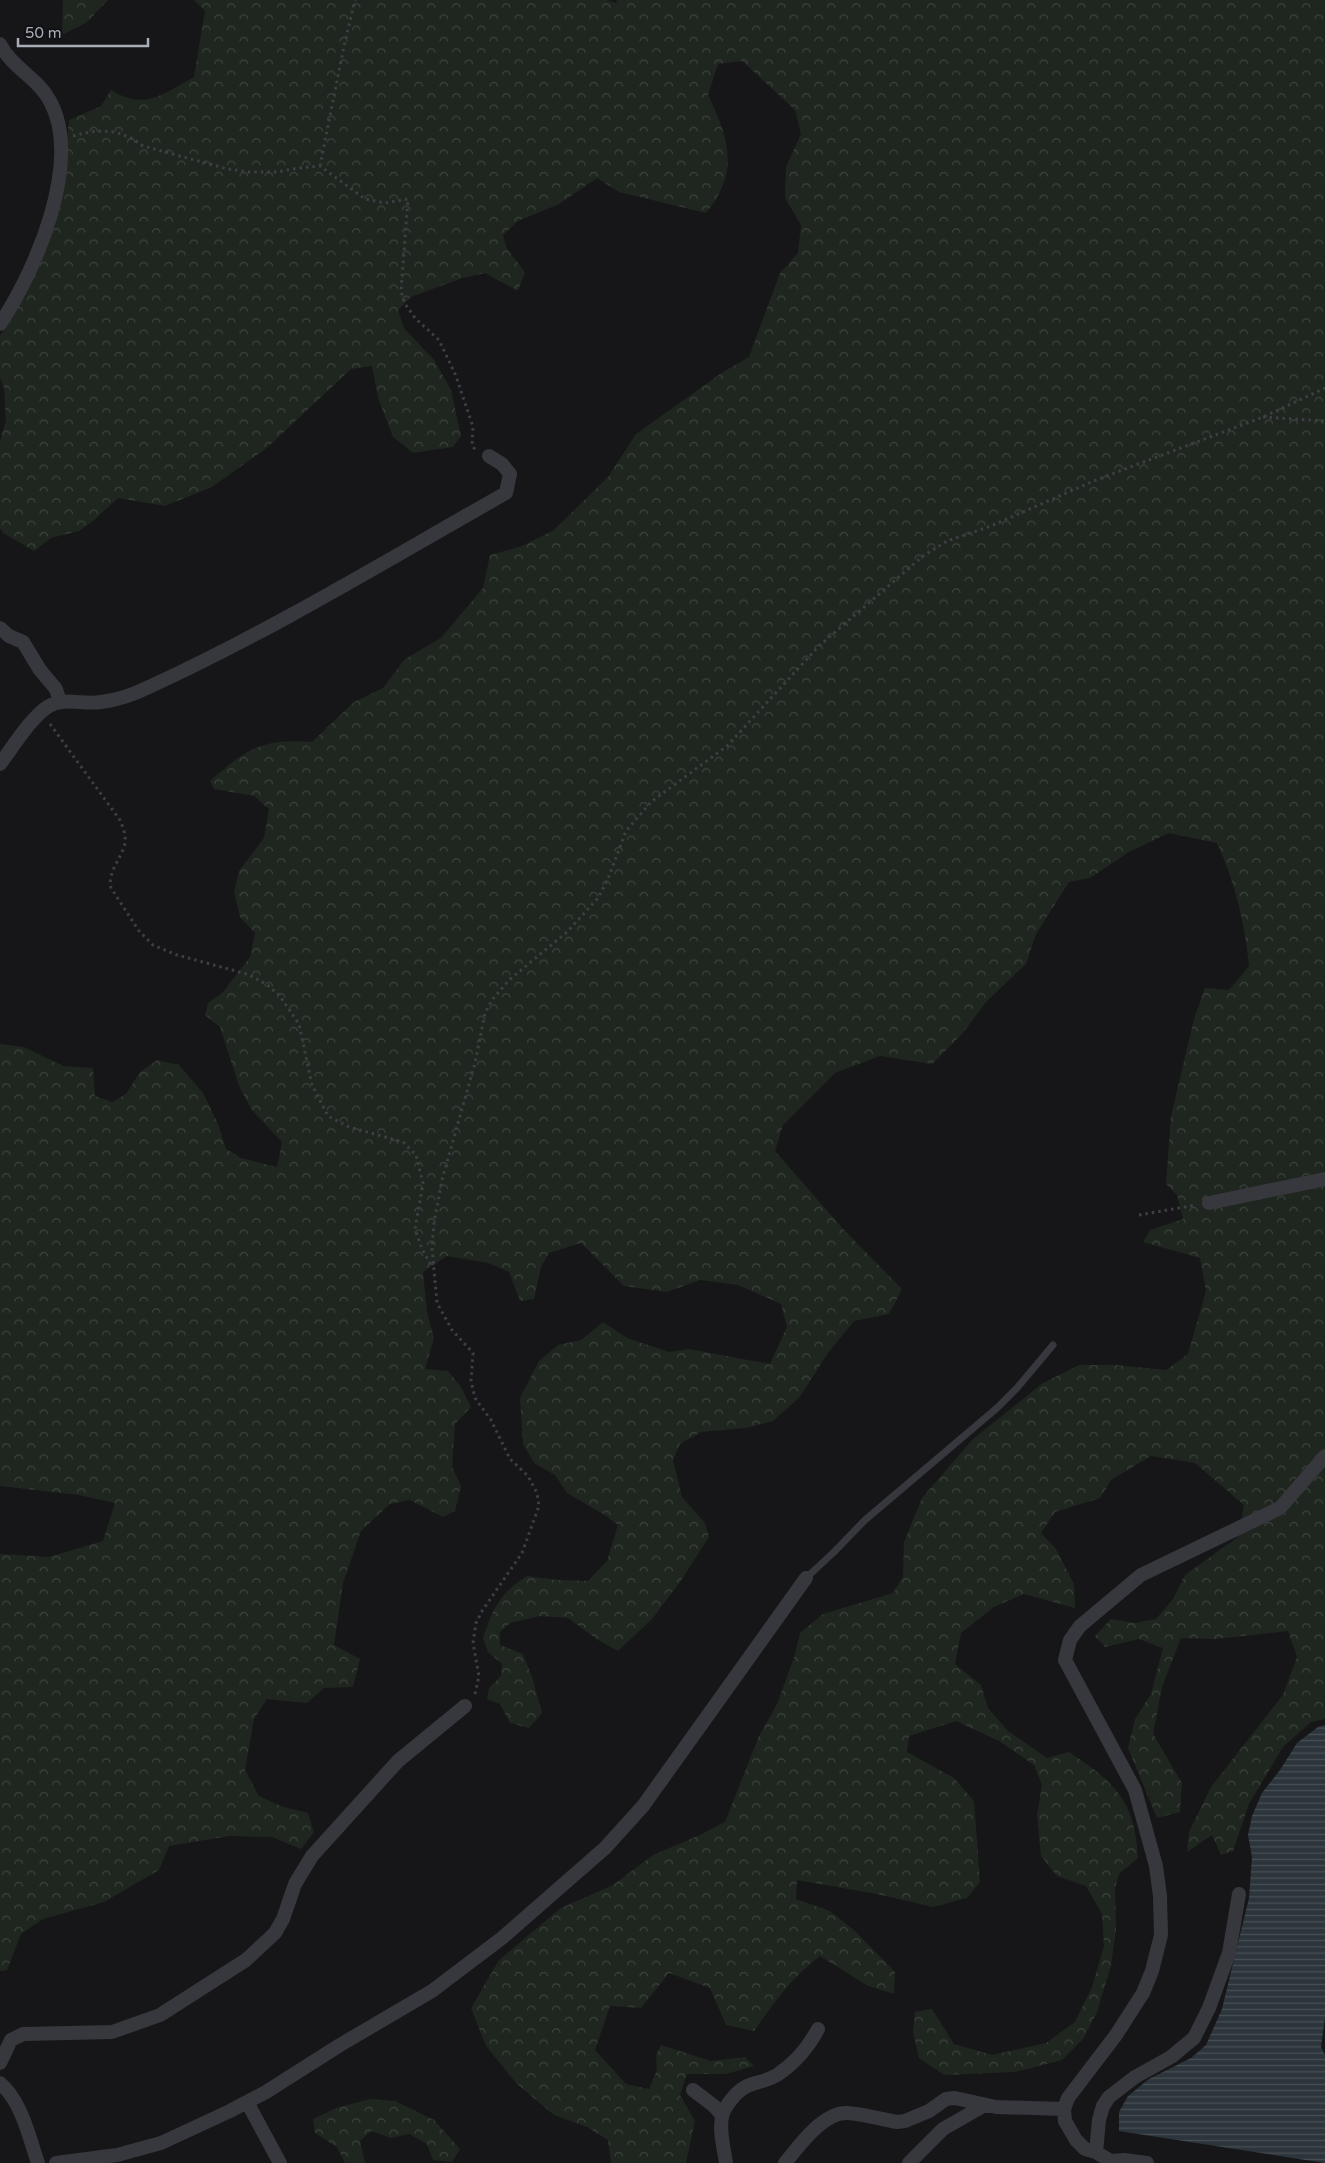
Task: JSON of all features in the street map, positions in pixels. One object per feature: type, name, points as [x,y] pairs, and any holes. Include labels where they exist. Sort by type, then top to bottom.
[{"type":"street","points":[[0,44],[4,53],[43,89],[51,103],[61,140],[58,186],[45,232],[28,276],[0,324]]},
{"type":"street","points":[[0,764],[49,706],[60,702],[99,703],[123,698],[151,687],[251,636],[506,493],[510,474],[502,464],[489,456]]},
{"type":"street","points":[[0,628],[10,636],[23,642],[40,670],[56,690],[60,702]]},
{"type":"street","points":[[1209,1203],[1325,1179]]},
{"type":"street","points":[[1147,2163],[1124,2160],[1110,2162],[1096,2152],[1085,2149],[1076,2140],[1065,2122],[1064,2109],[1068,2098],[1116,2035],[1143,1993],[1152,1971],[1161,1935],[1160,1896],[1156,1866],[1135,1790],[1065,1660],[1070,1640],[1080,1626],[1141,1575],[1280,1508],[1325,1456]]},
{"type":"street","points":[[56,2163],[117,2155],[160,2143],[247,2102],[432,1991],[537,1910],[605,1848],[648,1799],[806,1578]]},
{"type":"street","points":[[0,2064],[11,2040],[23,2034],[112,2032],[160,2015],[246,1960],[275,1933],[283,1919],[295,1884],[312,1856],[398,1761],[464,1706]]},
{"type":"street","points":[[1096,2152],[1099,2120],[1103,2106],[1109,2097],[1142,2073],[1171,2057],[1194,2038],[1209,2008],[1229,1953],[1239,1894]]},
{"type":"street","points":[[726,2163],[720,2126],[722,2115],[737,2091],[747,2085],[774,2076],[786,2068],[806,2049],[818,2029]]},
{"type":"street","points":[[0,2083],[19,2109],[38,2163]]},
{"type":"street","points":[[693,2090],[714,2106],[722,2115]]},
{"type":"street","points":[[785,2163],[824,2121],[836,2115],[846,2113],[897,2122],[905,2121],[928,2111],[946,2099],[955,2098],[996,2107],[1064,2109]]},
{"type":"street","points":[[247,2102],[280,2163]]},
{"type":"street","points":[[909,2163],[943,2128],[985,2105]]},
{"type":"lane","points":[[806,1578],[864,1520],[997,1408],[1017,1388],[1053,1345]]},
{"type":"path","points":[[320,166],[354,0]]},
{"type":"path","points":[[61,140],[96,130],[116,130],[132,137],[143,146],[228,169],[249,172],[278,172],[320,166],[365,199],[385,203],[408,198],[401,291],[405,304],[415,318],[439,340],[456,376],[473,426],[472,444],[476,451],[489,456]]},
{"type":"path","points":[[464,1706],[475,1694],[478,1685],[478,1669],[473,1642],[476,1624],[482,1611],[522,1552],[539,1506],[537,1493],[528,1476],[510,1459],[491,1420],[475,1398],[471,1381],[473,1353],[452,1330],[437,1303],[433,1270],[434,1223],[442,1180],[475,1063],[485,1013],[492,1000],[509,980],[567,932],[598,898],[608,879],[626,831],[650,802],[727,746],[818,647],[923,556],[947,542],[991,526],[1096,480],[1262,416],[1325,388]]},
{"type":"path","points":[[1262,416],[1325,421]]},
{"type":"path","points":[[41,714],[120,820],[125,842],[109,881],[111,888],[139,931],[153,945],[177,955],[247,974],[266,984],[279,995],[299,1024],[312,1085],[328,1116],[349,1127],[403,1142],[416,1155],[423,1183],[416,1229],[422,1249],[433,1270]]},
{"type":"path","points":[[1139,1215],[1209,1203]]},
{"type":"green space","points":[[63,0],[108,0],[87,22],[62,35]]},
{"type":"green space","points":[[194,0],[607,0],[616,3],[617,0],[1325,0],[1325,1719],[1311,1722],[1283,1747],[1249,1804],[1233,1851],[1221,1855],[1212,1835],[1187,1852],[1189,1832],[1211,1787],[1283,1695],[1297,1657],[1288,1631],[1215,1639],[1181,1638],[1162,1687],[1153,1734],[1182,1783],[1180,1812],[1157,1818],[1128,1748],[1135,1719],[1151,1694],[1163,1648],[1139,1639],[1105,1647],[1095,1636],[1111,1619],[1135,1623],[1156,1619],[1173,1599],[1185,1575],[1238,1537],[1244,1505],[1195,1463],[1151,1456],[1111,1480],[1100,1498],[1055,1512],[1041,1533],[1056,1549],[1074,1584],[1075,1608],[1024,1594],[994,1607],[961,1633],[955,1664],[981,1685],[988,1708],[1008,1731],[1047,1758],[1069,1752],[1085,1763],[1110,1783],[1119,1794],[1127,1807],[1132,1821],[1138,1858],[1119,1874],[1115,1888],[1116,1929],[1111,1966],[1097,2012],[1083,2039],[1062,2060],[1015,2072],[944,2075],[919,2058],[913,2032],[915,2012],[932,2009],[954,2044],[992,2055],[1046,2043],[1075,2022],[1092,1987],[1104,1946],[1102,1914],[1086,1886],[1057,1876],[1041,1856],[1037,1815],[1042,1785],[1034,1765],[999,1741],[956,1721],[909,1736],[907,1752],[954,1778],[974,1801],[980,1882],[967,1898],[933,1907],[877,1894],[797,1880],[796,1899],[830,1911],[855,1931],[895,1972],[894,1994],[868,1986],[820,1956],[792,1981],[754,2031],[726,2025],[710,1988],[669,1973],[641,2008],[610,2006],[595,2050],[626,2084],[649,2089],[657,2070],[656,2055],[661,2045],[711,2061],[745,2057],[754,2066],[726,2074],[687,2074],[680,2095],[695,2121],[686,2163],[611,2163],[608,2140],[587,2127],[554,2115],[517,2084],[486,2046],[471,2008],[499,1960],[561,1908],[613,1885],[653,1855],[725,1822],[759,1736],[777,1704],[794,1658],[800,1633],[823,1614],[893,1593],[903,1577],[904,1542],[922,1498],[973,1439],[1043,1383],[1079,1365],[1115,1365],[1166,1370],[1188,1354],[1206,1291],[1200,1258],[1143,1242],[1150,1230],[1183,1219],[1177,1195],[1166,1184],[1171,1116],[1194,1019],[1205,988],[1229,990],[1249,966],[1238,903],[1217,843],[1169,833],[1129,852],[1090,878],[1069,882],[1036,934],[1026,964],[987,1001],[962,1034],[932,1064],[880,1056],[835,1073],[783,1125],[775,1151],[844,1230],[902,1289],[889,1314],[854,1321],[828,1353],[799,1398],[773,1421],[746,1428],[701,1432],[680,1444],[673,1460],[682,1497],[705,1523],[709,1537],[680,1582],[652,1619],[618,1651],[598,1640],[568,1618],[540,1616],[510,1623],[500,1632],[500,1645],[523,1654],[532,1677],[542,1713],[529,1728],[510,1723],[500,1704],[487,1699],[489,1688],[501,1676],[502,1664],[488,1652],[483,1638],[490,1618],[504,1595],[527,1576],[588,1581],[607,1561],[618,1525],[567,1493],[555,1475],[535,1464],[523,1444],[520,1398],[539,1361],[558,1345],[581,1340],[603,1322],[627,1338],[669,1352],[689,1349],[770,1364],[787,1327],[781,1304],[738,1285],[700,1280],[667,1292],[624,1286],[581,1243],[549,1253],[541,1267],[534,1299],[520,1301],[509,1272],[488,1263],[447,1256],[423,1272],[427,1312],[434,1338],[425,1369],[448,1371],[461,1387],[471,1407],[455,1424],[452,1467],[461,1486],[455,1511],[443,1517],[410,1500],[390,1504],[361,1531],[343,1583],[334,1645],[360,1659],[353,1687],[324,1688],[307,1703],[267,1699],[254,1719],[245,1770],[259,1796],[283,1807],[308,1813],[314,1832],[301,1849],[272,1837],[229,1836],[169,1846],[159,1870],[104,1902],[43,1919],[21,1934],[7,1970],[0,1971],[0,1554],[49,1557],[103,1541],[115,1503],[79,1495],[0,1486],[0,1044],[24,1047],[63,1066],[93,1068],[95,1096],[112,1102],[126,1094],[140,1072],[157,1060],[179,1065],[203,1093],[218,1124],[226,1149],[241,1158],[277,1167],[282,1142],[252,1110],[239,1086],[220,1027],[205,1015],[208,1003],[223,992],[250,957],[255,933],[240,917],[234,892],[239,871],[264,838],[269,809],[254,796],[214,789],[210,781],[234,761],[256,748],[280,742],[312,742],[354,702],[383,688],[405,659],[441,638],[483,588],[490,555],[522,546],[554,530],[608,477],[636,434],[723,372],[749,357],[780,273],[798,253],[801,225],[785,198],[786,167],[801,134],[795,110],[742,61],[718,64],[708,95],[726,141],[727,169],[724,183],[717,198],[706,213],[619,192],[597,178],[559,204],[518,221],[503,235],[507,249],[525,272],[518,291],[485,273],[462,278],[411,297],[398,310],[404,328],[434,360],[451,390],[461,436],[453,447],[413,453],[393,437],[378,398],[372,366],[351,369],[268,447],[212,487],[165,506],[118,498],[79,531],[51,538],[34,551],[3,533],[0,528],[0,441],[6,421],[4,388],[0,378],[0,336],[22,298],[54,228],[65,165],[69,120],[101,106],[111,90],[123,96],[144,100],[163,94],[194,77],[205,11]]},
{"type":"green space","points":[[370,2099],[395,2101],[434,2120],[460,2149],[452,2162],[433,2160],[427,2144],[409,2134],[391,2138],[371,2131],[360,2141],[365,2163],[345,2163],[337,2147],[315,2133],[313,2119],[336,2108]]},
{"type":"shaded area","points":[[1325,1725],[1325,2017],[1321,2047],[1325,2055],[1325,2163],[1119,2131],[1119,2112],[1128,2096],[1149,2079],[1191,2058],[1206,2045],[1222,2009],[1249,1898],[1252,1857],[1248,1835],[1252,1816],[1262,1793],[1280,1770],[1297,1743],[1318,1727]]}]
